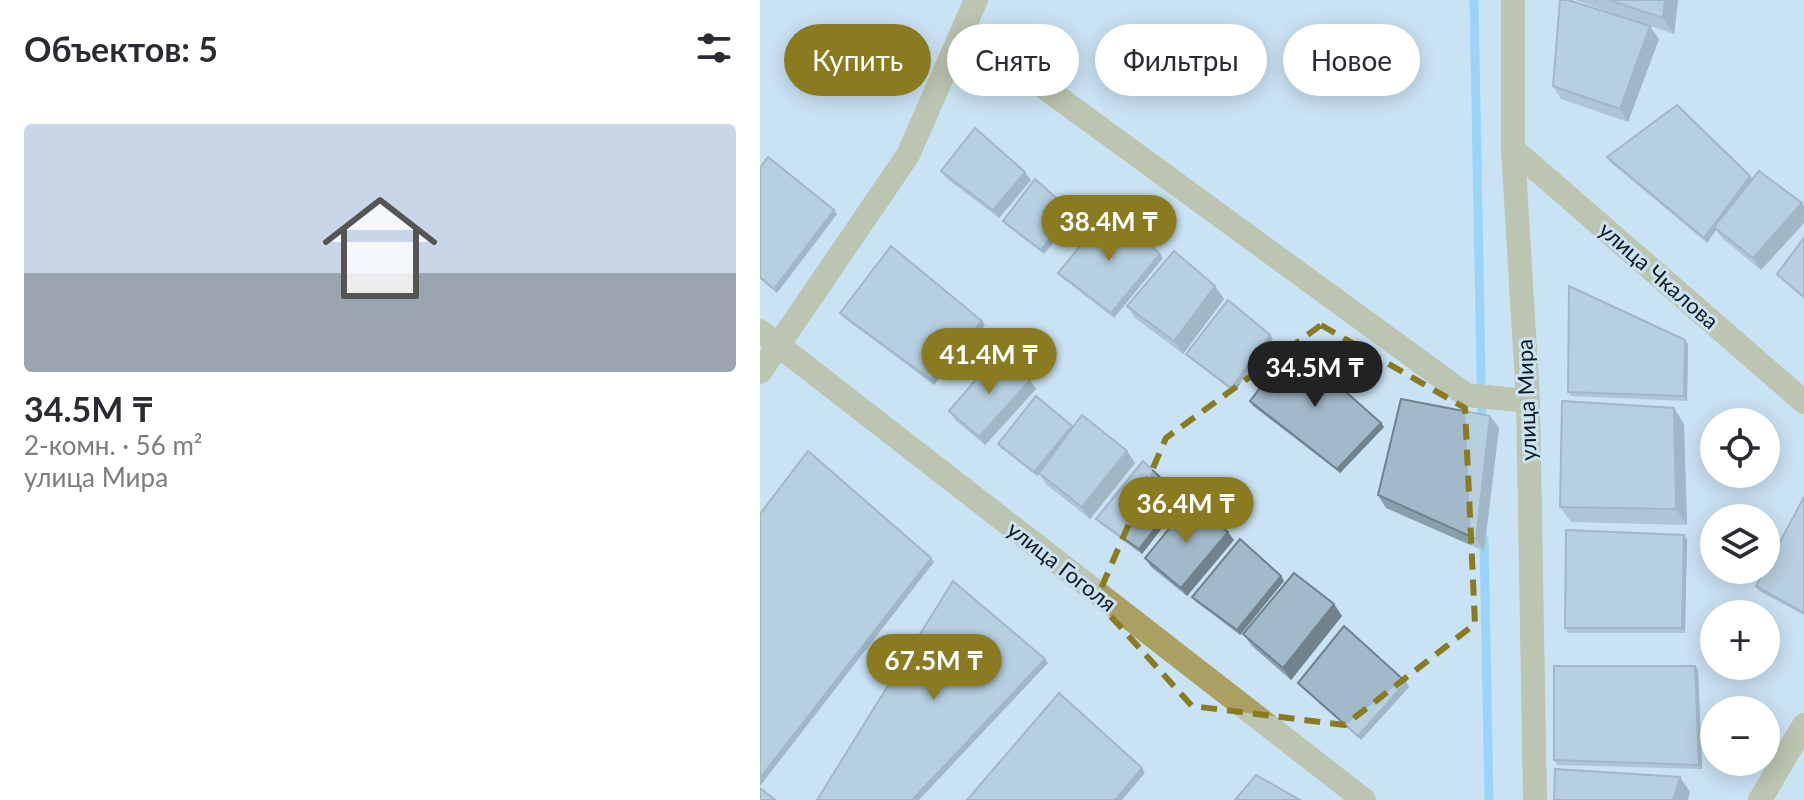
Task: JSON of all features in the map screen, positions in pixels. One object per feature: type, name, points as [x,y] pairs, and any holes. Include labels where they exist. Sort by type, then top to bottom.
[{"type":"street","points":[[966,24],[976,0]]},
{"type":"street","name":"улица Мира","points":[[1513,0],[1513,149],[1528,401],[1535,800]]},
{"type":"street","points":[[760,372],[769,339],[908,155],[947,67]]},
{"type":"street","points":[[1056,96],[1466,395],[1528,401]]},
{"type":"street","name":"улица Чкалова","points":[[1513,149],[1804,402]]},
{"type":"street","name":"улица Гоголя","points":[[769,339],[1364,800]]},
{"type":"street","points":[[1760,800],[1804,725]]},
{"type":"highlighted area","points":[[1321,325],[1465,408],[1475,624],[1345,725],[1192,706],[1096,600],[1166,438]]},
{"type":"building","points":[[1560,0],[1650,26],[1620,109],[1553,86]]},
{"type":"building","points":[[1609,0],[1665,0],[1663,18]]},
{"type":"building","points":[[1677,105],[1750,176],[1704,238],[1607,157]]},
{"type":"building","points":[[975,128],[1025,172],[993,210],[941,171]]},
{"type":"building","points":[[768,157],[834,210],[774,289],[760,277],[760,168]]},
{"type":"building","points":[[1759,171],[1802,203],[1753,258],[1714,227]]},
{"type":"building","points":[[1035,179],[1072,212],[1041,250],[1003,221]]},
{"type":"building","points":[[1109,211],[1160,254],[1111,313],[1058,273]]},
{"type":"building","points":[[1804,238],[1804,297],[1777,274]]},
{"type":"building","points":[[891,246],[982,321],[931,380],[840,313]]},
{"type":"building","points":[[1174,251],[1215,286],[1174,341],[1127,306]]},
{"type":"building","points":[[1569,286],[1685,340],[1684,396],[1568,392]]},
{"type":"building","points":[[1228,300],[1270,335],[1231,388],[1186,354]]},
{"type":"building","points":[[1293,345],[1381,423],[1337,469],[1250,401]]},
{"type":"building","points":[[997,355],[1030,380],[979,437],[949,411]]},
{"type":"building","points":[[1036,396],[1072,426],[1034,472],[998,444]]},
{"type":"building","points":[[1401,399],[1490,416],[1476,539],[1378,495]]},
{"type":"building","points":[[1562,401],[1674,408],[1676,509],[1560,507]]},
{"type":"building","points":[[1082,415],[1127,451],[1082,507],[1039,473]]},
{"type":"building","points":[[808,451],[931,558],[760,778],[760,514]]},
{"type":"building","points":[[1143,461],[1180,496],[1139,549],[1096,519]]},
{"type":"building","points":[[1804,497],[1804,613],[1756,586],[1780,584],[1780,542]]},
{"type":"building","points":[[1190,503],[1228,532],[1181,588],[1145,558]]},
{"type":"building","points":[[1566,530],[1684,535],[1682,628],[1565,628]]},
{"type":"building","points":[[1240,539],[1281,576],[1237,630],[1192,597]]},
{"type":"building","points":[[1294,573],[1334,604],[1283,668],[1243,634]]},
{"type":"building","points":[[953,581],[1045,659],[912,800],[817,800]]},
{"type":"building","points":[[1344,626],[1406,682],[1358,736],[1298,683]]},
{"type":"building","points":[[1554,666],[1695,666],[1699,765],[1554,760]]},
{"type":"building","points":[[1059,693],[1142,768],[1115,800],[967,800]]},
{"type":"building","points":[[1555,769],[1680,777],[1673,800],[1554,800]]},
{"type":"building","points":[[1256,775],[1300,800],[1235,800]]},
{"type":"building","points":[[760,788],[775,800],[760,800]]},
{"type":"waterway","points":[[1474,0],[1482,425]]},
{"type":"waterway","points":[[1484,539],[1489,800]]}]
